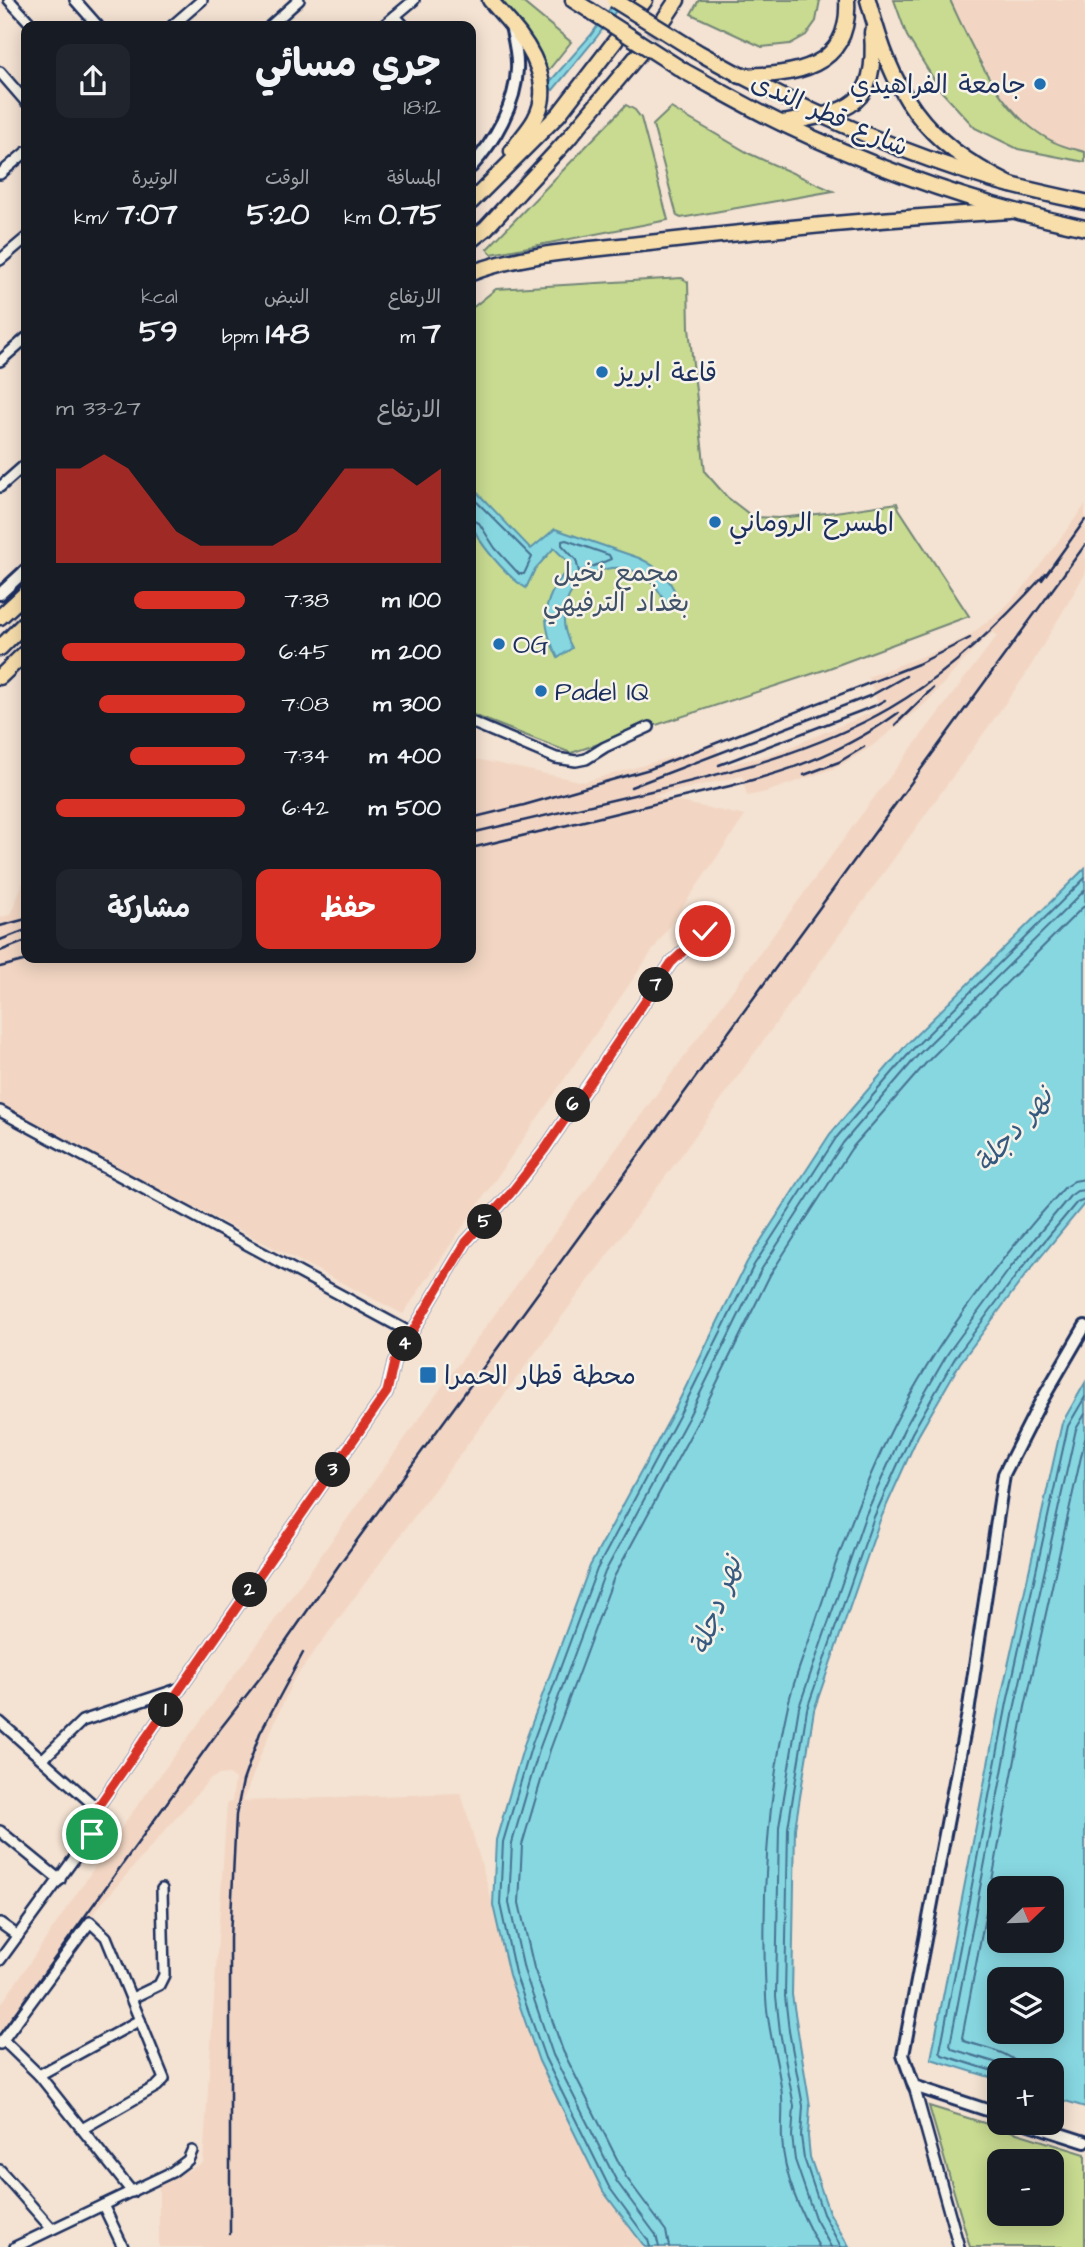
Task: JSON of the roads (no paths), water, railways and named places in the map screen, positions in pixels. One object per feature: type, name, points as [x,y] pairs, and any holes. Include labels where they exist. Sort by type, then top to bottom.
[{"type":"main road","points":[[476,195],[535,120],[540,110],[542,94],[541,77],[533,56],[490,0]]},
{"type":"main road","name":"شارع قطر الندى","points":[[573,0],[684,71],[782,123],[894,171],[1010,211],[1085,228]]},
{"type":"main road","name":"شارع قطر الندى","points":[[614,0],[740,76],[823,116],[931,159],[1011,185],[1085,202]]},
{"type":"main road","points":[[665,18],[677,0]]},
{"type":"main road","points":[[740,76],[778,75],[801,71],[824,58],[839,41],[847,21],[847,0]]},
{"type":"main road","points":[[782,123],[838,113],[856,102],[867,89],[872,75],[873,51],[869,4]]},
{"type":"main road","points":[[869,4],[887,63],[915,113],[964,159],[1011,185]]},
{"type":"main road","points":[[476,196],[559,114],[616,40]]},
{"type":"main road","points":[[476,236],[568,139],[639,54]]},
{"type":"main road","points":[[476,271],[521,258],[718,235],[820,224],[1010,211]]},
{"type":"main road","points":[[0,617],[21,598]]},
{"type":"main road","points":[[0,648],[21,627]]},
{"type":"main road","points":[[0,677],[21,657]]},
{"type":"street","points":[[9,0],[28,21]]},
{"type":"street","points":[[75,0],[94,21]]},
{"type":"street","points":[[276,21],[299,0]]},
{"type":"street","points":[[389,21],[414,0]]},
{"type":"street","points":[[177,21],[198,1]]},
{"type":"street","points":[[395,16],[400,21]]},
{"type":"street","points":[[476,160],[503,120],[515,86],[517,60],[510,23]]},
{"type":"street","points":[[0,72],[21,96]]},
{"type":"street","points":[[0,174],[21,156]]},
{"type":"street","points":[[0,260],[21,242]]},
{"type":"street","points":[[0,361],[21,342]]},
{"type":"street","points":[[0,487],[21,468]]},
{"type":"street","points":[[2,590],[21,574]]},
{"type":"street","points":[[476,724],[556,758],[576,761],[586,759],[649,727]]},
{"type":"street","points":[[0,1961],[92,1834],[97,1808],[387,1392],[394,1362],[466,1242],[510,1194],[545,1149],[671,963],[705,931]]},
{"type":"street","points":[[0,1111],[411,1333]]},
{"type":"street","points":[[960,2247],[903,2055],[968,1713],[1004,1474],[1039,1405],[1085,1326]]},
{"type":"street","points":[[43,1759],[82,1721],[182,1688]]},
{"type":"street","points":[[0,1722],[97,1808]]},
{"type":"street","points":[[0,1831],[60,1880]]},
{"type":"street","points":[[132,1998],[159,1985],[164,1975],[162,1889]]},
{"type":"street","points":[[82,2129],[157,2086],[164,2079],[106,1937],[90,1922],[1,2042],[39,2075],[132,2192]]},
{"type":"street","points":[[0,1923],[18,1936]]},
{"type":"street","points":[[39,2075],[140,2020]]},
{"type":"street","points":[[914,2086],[987,2110]]},
{"type":"street","points":[[1063,2135],[1085,2142]]},
{"type":"street","points":[[15,2247],[172,2172],[188,2160],[192,2151]]},
{"type":"street","points":[[0,2170],[51,2228]]},
{"type":"street","points":[[103,2205],[123,2247]]},
{"type":"water","points":[[616,0],[624,0],[553,90],[547,85],[591,35]]},
{"type":"water","points":[[476,491],[531,549],[555,529],[639,558],[665,576],[679,604],[666,606],[653,584],[635,571],[615,568],[595,573],[578,584],[567,601],[564,623],[572,648],[558,658],[548,632],[546,609],[554,588],[571,565],[554,548],[535,569],[526,588],[493,558],[478,538]]},
{"type":"water","name":"نهر دجلة","points":[[1085,868],[1085,1203],[1024,1277],[960,1363],[918,1436],[880,1520],[814,1710],[795,1828],[792,1995],[810,2106],[810,2157],[829,2212],[849,2247],[645,2247],[603,2191],[539,2061],[509,1975],[493,1905],[496,1840],[525,1742],[590,1566],[674,1411],[747,1262],[830,1134],[907,1044]]},
{"type":"water","points":[[1085,1383],[1085,2107],[1064,2101],[1064,2058],[987,2058],[987,2076],[931,2059],[1000,1702],[1062,1423]]},
{"type":"tunnel","points":[[639,54],[665,18]]},
{"type":"railway","points":[[1042,580],[1085,520]]},
{"type":"railway","points":[[0,2034],[220,1729],[267,1669],[341,1562],[1085,545]]},
{"type":"railway","points":[[476,832],[713,776],[804,748],[862,723],[911,695],[953,663],[1012,610],[1046,573]]},
{"type":"railway","points":[[476,817],[650,769],[918,664],[970,638]]},
{"type":"railway","points":[[631,787],[872,695],[906,676]]},
{"type":"railway","points":[[895,725],[933,688]]},
{"type":"railway","points":[[719,765],[885,700]]},
{"type":"railway","points":[[476,847],[726,787],[785,770],[842,747],[898,713]]},
{"type":"railway","points":[[804,775],[839,762],[864,747]]},
{"type":"railway","points":[[0,926],[21,920]]},
{"type":"railway","points":[[0,940],[21,932]]},
{"type":"railway","points":[[0,951],[21,943]]},
{"type":"railway","points":[[0,967],[21,962]]},
{"type":"railway","points":[[230,2234],[230,1938],[236,1815],[243,1781],[260,1733],[303,1653]]},
{"type":"place","name":"جامعة الفراهيدي","points":[[1040,84]]},
{"type":"place","name":"قاعة ابريز","points":[[602,372]]},
{"type":"place","name":"المسرح الروماني","points":[[715,522]]},
{"type":"place","name":"OG","points":[[499,644]]},
{"type":"place","name":"Padel IQ","points":[[541,691]]},
{"type":"place","name":"محطة قطار الحمرا","points":[[428,1375]]},
{"type":"park label","name":"مجمع نخيل بغداد الترفيهي","points":[[616,587]]}]
